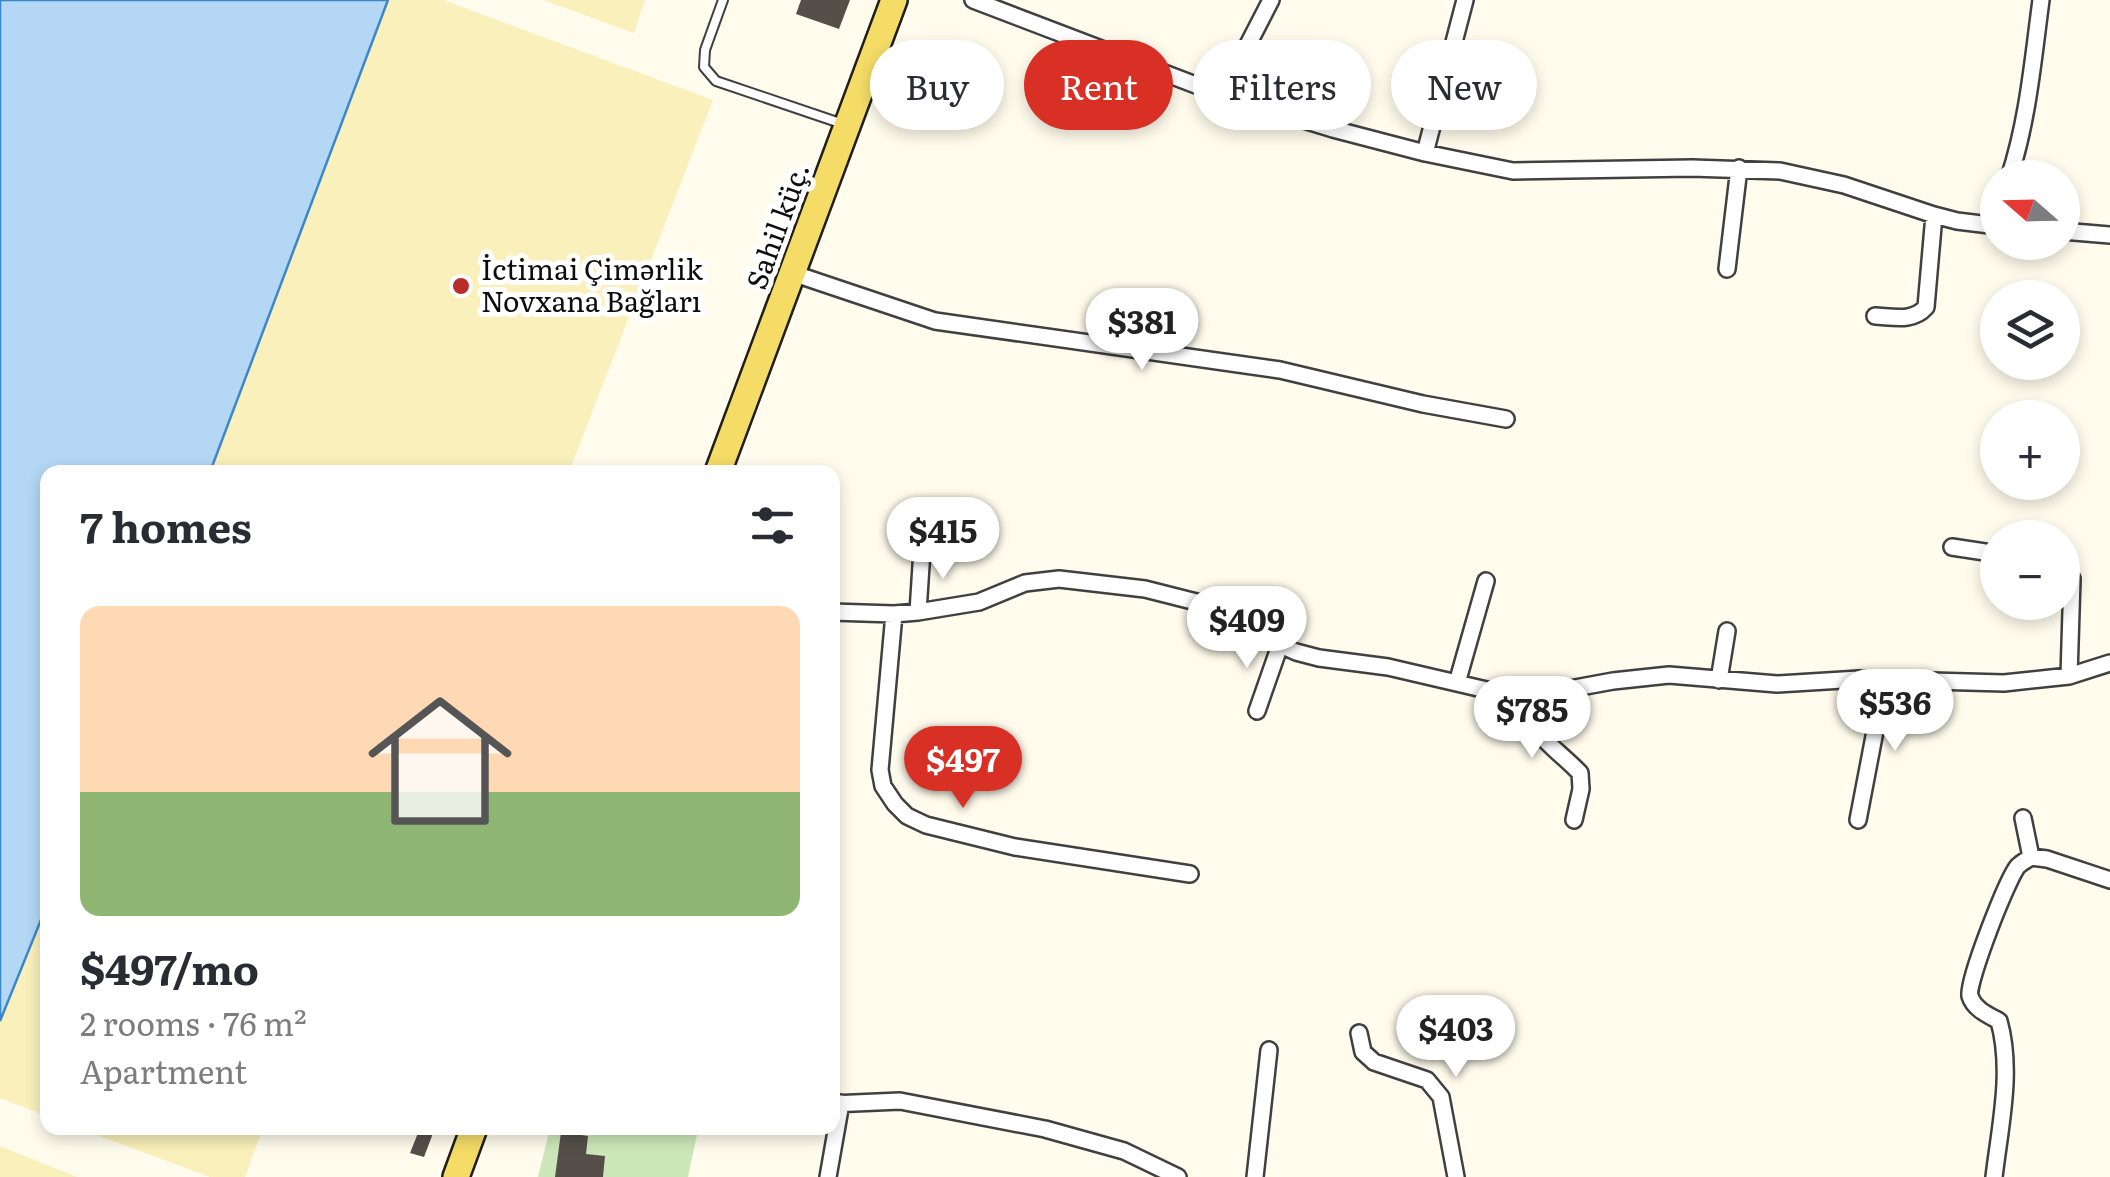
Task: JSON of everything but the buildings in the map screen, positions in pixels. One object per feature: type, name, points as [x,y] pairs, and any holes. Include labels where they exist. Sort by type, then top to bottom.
[{"type":"main road","name":"Sahil küç.","points":[[721,465],[894,0]]},
{"type":"main road","points":[[456,1177],[471,1135]]},
{"type":"street","points":[[973,0],[1193,84]]},
{"type":"street","points":[[1250,40],[1271,0]]},
{"type":"street","points":[[1424,153],[1465,0]]},
{"type":"street","points":[[2015,160],[2028,100],[2041,0]]},
{"type":"street","points":[[1336,130],[1513,171],[1739,168],[1807,175],[1934,216],[1980,224]]},
{"type":"street","points":[[1728,269],[1739,168]]},
{"type":"street","points":[[1876,316],[1910,317],[1919,315],[1926,307],[1934,216]]},
{"type":"street","points":[[2080,233],[2110,236]]},
{"type":"street","points":[[792,273],[935,321],[1280,370],[1506,420]]},
{"type":"street","points":[[1952,547],[1980,551]]},
{"type":"street","points":[[918,612],[922,550]]},
{"type":"street","points":[[840,612],[918,612],[979,602],[1025,583],[1059,578],[1145,589],[1216,606],[1280,645],[1318,658],[1377,664],[1521,698],[1669,675],[1777,684],[1884,679],[2004,683],[2069,676],[2110,662]]},
{"type":"street","points":[[1457,683],[1486,581]]},
{"type":"street","points":[[894,614],[880,770],[884,786],[906,816],[926,825],[1015,847],[1190,874]]},
{"type":"street","points":[[2069,676],[2071,620]]},
{"type":"street","points":[[1720,680],[1727,631]]},
{"type":"street","points":[[1257,712],[1280,645]]},
{"type":"street","points":[[1858,820],[1884,679]]},
{"type":"street","points":[[1521,698],[1534,729],[1580,773],[1574,820]]},
{"type":"street","points":[[2023,818],[2031,856]]},
{"type":"street","points":[[1994,1177],[2005,1077],[2004,1040],[1999,1021],[1971,1001],[1968,990],[1979,954],[2017,866],[2031,856],[2110,880]]},
{"type":"street","points":[[1359,1032],[1363,1052],[1374,1062],[1427,1080],[1442,1097],[1456,1177]]},
{"type":"street","points":[[1255,1177],[1270,1050]]},
{"type":"street","points":[[840,1104],[900,1101],[1045,1129],[1124,1151],[1178,1177]]},
{"type":"street","points":[[828,1177],[833,1135]]},
{"type":"lane","points":[[724,0],[705,50],[704,67],[716,80],[847,125]]},
{"type":"green space","points":[[548,1135],[697,1135],[688,1177],[538,1177]]},
{"type":"sand","name":"İctimai Çimərlik Novxana Bağları","points":[[388,0],[443,0],[713,100],[572,465],[213,465]]},
{"type":"sand","points":[[543,0],[645,0],[634,33]]},
{"type":"sand","points":[[40,922],[40,1113],[0,1098],[0,1021]]},
{"type":"sand","points":[[97,1135],[260,1135],[245,1177],[210,1177]]},
{"type":"sand","points":[[0,1146],[77,1177],[0,1177]]},
{"type":"water","points":[[0,0],[388,0],[213,465],[40,465],[40,922],[0,1021]]},
{"type":"place","name":"İctimai Çimərlik Novxana Bağları","points":[[461,286]]}]
